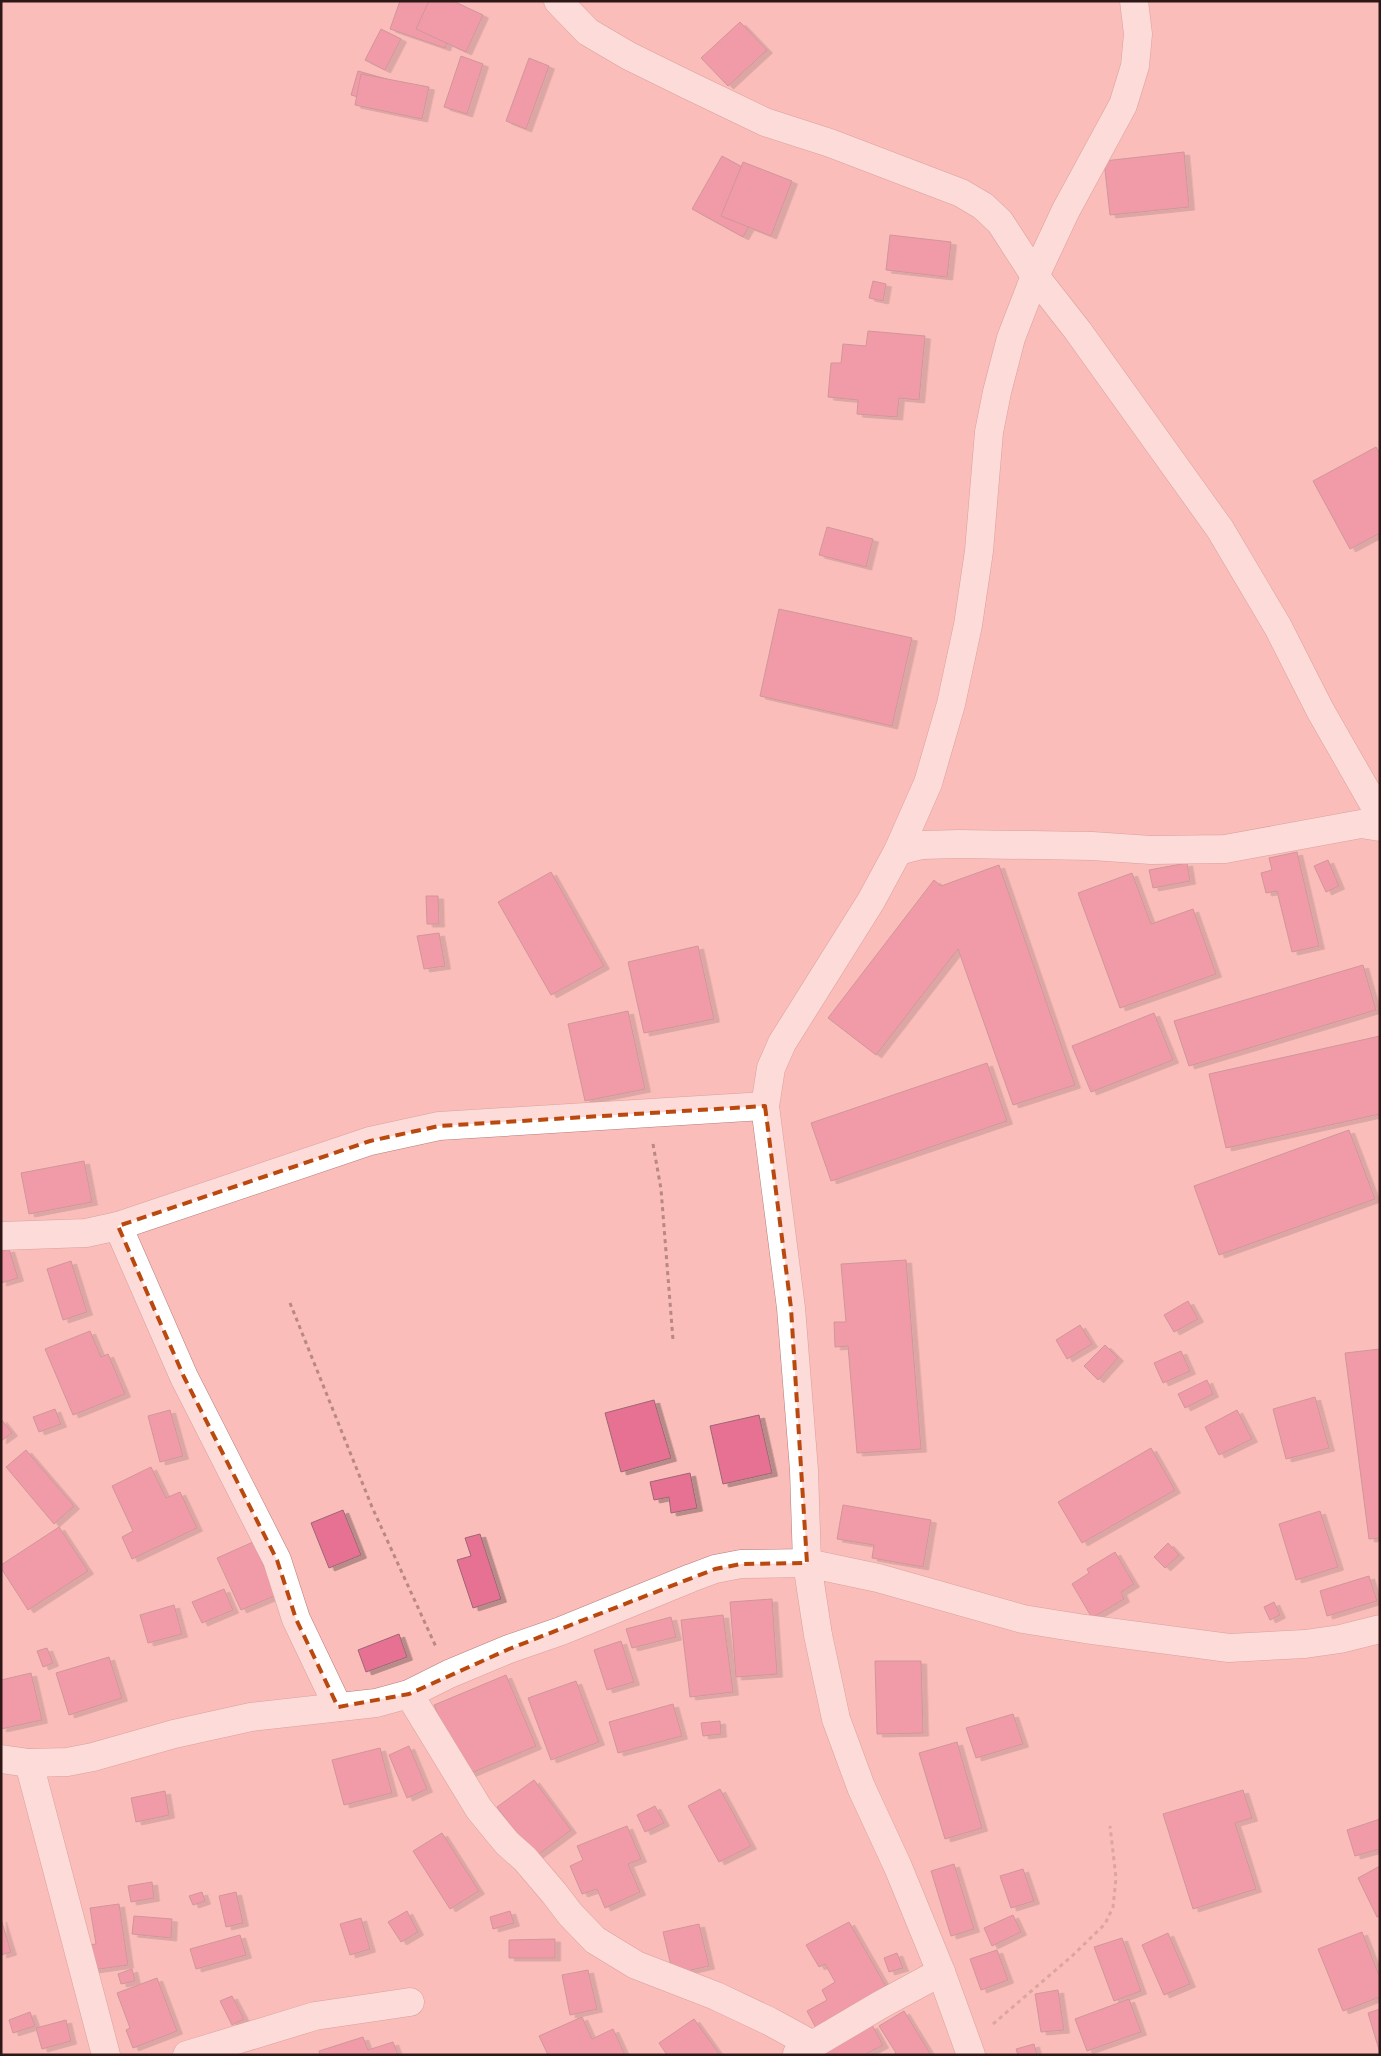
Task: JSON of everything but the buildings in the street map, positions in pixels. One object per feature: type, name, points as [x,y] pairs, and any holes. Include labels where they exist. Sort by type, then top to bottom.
[{"type":"street","points":[[558,1],[588,32],[629,56],[765,122],[830,143],[961,193],[983,206],[1000,222],[1035,276],[1078,331],[1220,529],[1278,627],[1320,710],[1380,815]]},
{"type":"street","points":[[969,2050],[941,1972],[898,1867],[861,1787],[836,1719],[818,1635],[807,1564],[804,1470],[792,1308],[765,1106],[771,1068],[782,1043],[849,938],[898,851],[928,783],[951,704],[970,616],[979,550],[989,432],[1011,338],[1035,276],[1066,210],[1123,105],[1135,66],[1138,42],[1134,1]]},
{"type":"street","points":[[898,851],[922,845],[959,844],[1092,846],[1151,850],[1225,849],[1361,824],[1380,827]]},
{"type":"street","points":[[1,1236],[86,1233],[118,1226],[370,1141],[439,1126],[534,1122],[765,1106]]},
{"type":"street","points":[[118,1226],[184,1377],[277,1560],[296,1619],[338,1707]]},
{"type":"street","points":[[1,1759],[29,1763],[67,1762],[93,1757],[174,1734],[251,1717],[376,1703],[409,1694],[449,1674],[509,1649],[561,1631],[714,1569],[741,1564],[807,1564],[878,1578],[1023,1619],[1228,1648],[1305,1644],[1340,1639],[1380,1629]]},
{"type":"street","points":[[409,1694],[479,1809],[507,1844],[525,1860],[570,1914],[595,1940],[636,1965],[716,1996],[770,2021],[803,2050],[941,1972]]},
{"type":"street","points":[[29,1763],[106,2055]]},
{"type":"street","points":[[187,2055],[315,2016],[410,2002]]},
{"type":"path","points":[[649,1113],[661,1189],[673,1340]]},
{"type":"path","points":[[290,1303],[372,1507],[410,1593],[449,1674]]},
{"type":"path","points":[[969,2050],[1105,1924],[1113,1907],[1116,1878],[1110,1826]]},
{"type":"highlighted area","points":[[765,1106],[791,1308],[807,1563],[741,1564],[715,1569],[509,1649],[409,1694],[338,1707],[296,1619],[277,1560],[184,1377],[118,1226],[370,1141],[439,1126]]}]
